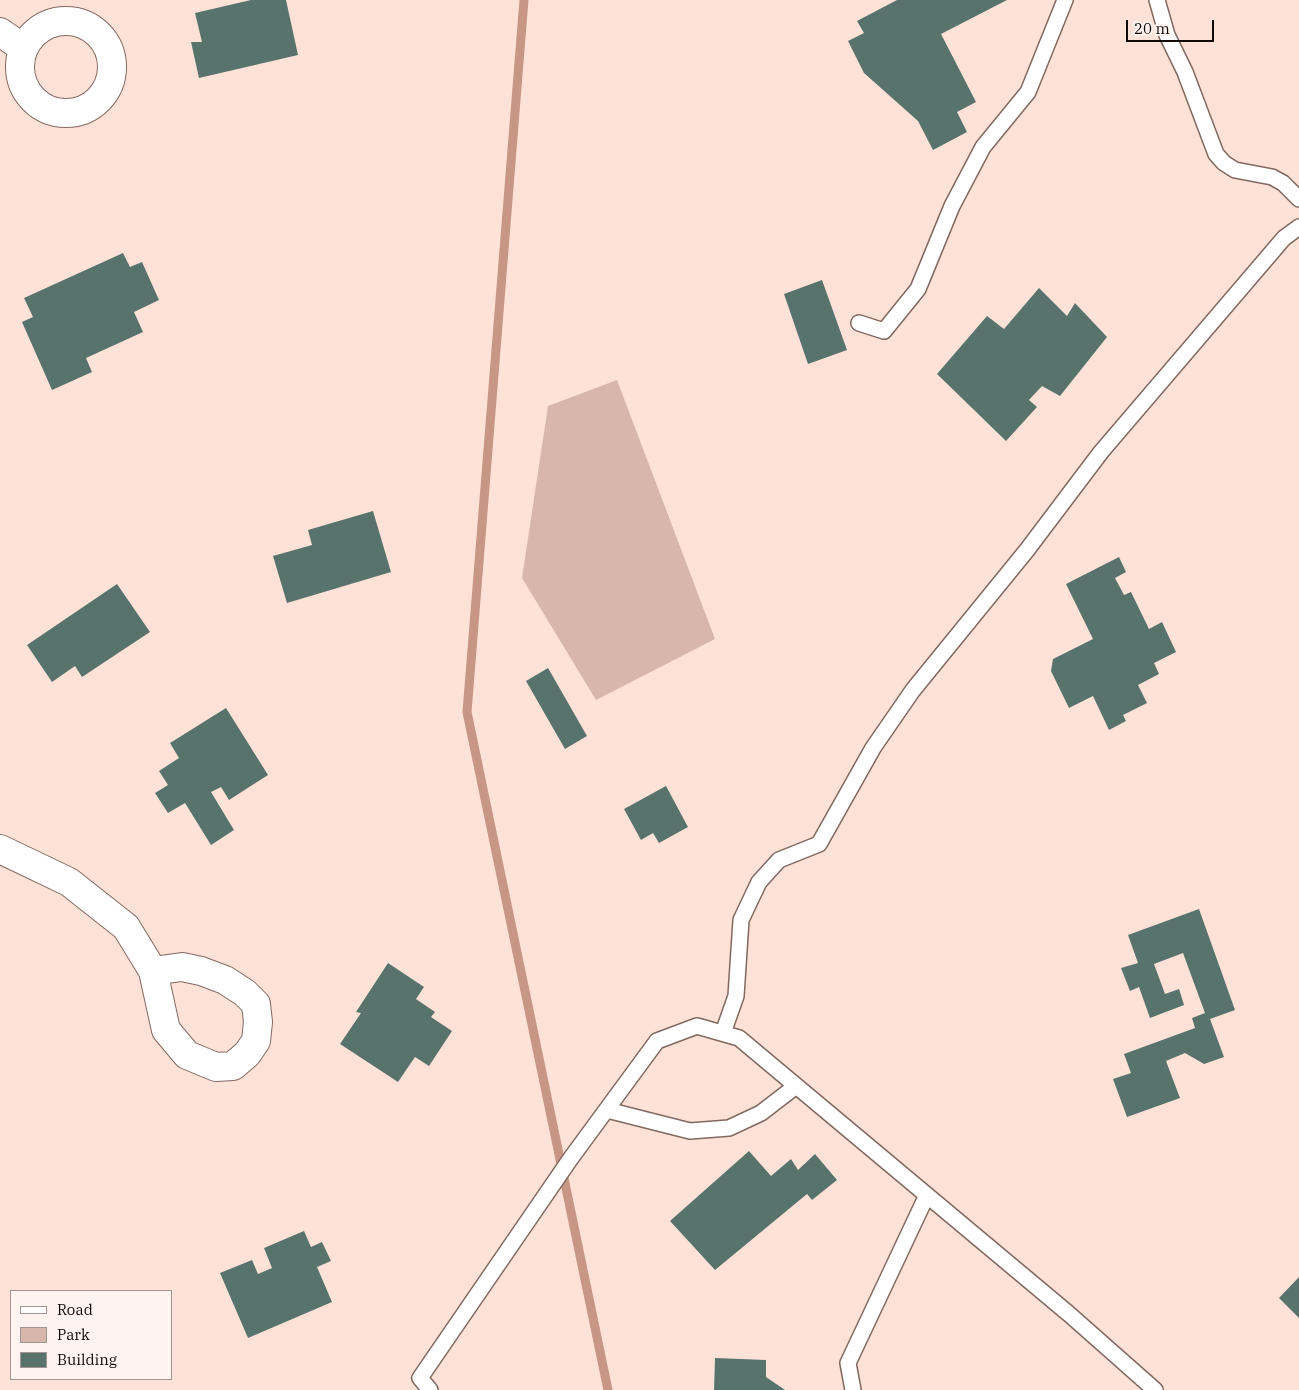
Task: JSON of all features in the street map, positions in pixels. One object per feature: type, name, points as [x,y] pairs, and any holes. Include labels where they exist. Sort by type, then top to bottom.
[{"type":"street","points":[[0,32],[23,48]]},
{"type":"street","points":[[0,849],[69,882],[126,927],[153,971]]},
{"type":"lane","points":[[859,323],[884,331],[918,289],[952,206],[983,147],[1028,92],[1065,0]]},
{"type":"lane","points":[[1157,0],[1167,35],[1185,72],[1216,154],[1224,163],[1235,170],[1272,177],[1283,183],[1299,199]]},
{"type":"lane","points":[[723,1033],[736,996],[741,920],[759,882],[779,860],[819,844],[873,748],[914,690],[1027,550],[1101,452],[1284,238],[1299,226]]},
{"type":"lane","points":[[430,1390],[420,1378],[657,1040],[696,1026],[739,1038],[1069,1314],[1155,1390]]},
{"type":"lane","points":[[607,1110],[690,1130],[729,1128],[761,1113],[796,1086]]},
{"type":"lane","points":[[853,1390],[848,1363],[927,1196]]},
{"type":"green space","points":[[617,380],[715,639],[596,700],[522,578],[548,406]]},
{"type":"building","points":[[251,0],[286,0],[298,55],[199,78],[191,42],[202,42],[195,13]]},
{"type":"building","points":[[897,0],[1007,0],[941,34],[976,102],[957,112],[967,132],[933,150],[918,121],[864,73],[848,41],[864,33],[857,21]]},
{"type":"building","points":[[123,253],[130,267],[142,262],[159,300],[134,312],[143,332],[86,358],[92,372],[52,390],[22,322],[33,317],[24,298]]},
{"type":"building","points":[[822,280],[847,350],[808,364],[784,294]]},
{"type":"building","points":[[1039,288],[1067,316],[1075,303],[1107,337],[1060,396],[1042,386],[1029,400],[1037,407],[1006,441],[937,374],[987,316],[1004,329]]},
{"type":"building","points":[[373,511],[391,572],[287,603],[273,556],[312,545],[308,530]]},
{"type":"building","points":[[1119,557],[1126,572],[1115,578],[1124,595],[1131,592],[1149,629],[1162,622],[1176,652],[1154,663],[1159,674],[1138,685],[1147,703],[1123,715],[1126,721],[1109,730],[1093,696],[1069,708],[1051,671],[1053,659],[1093,639],[1066,584]]},
{"type":"building","points":[[117,584],[150,632],[82,677],[75,666],[52,682],[27,645]]},
{"type":"building","points":[[548,668],[587,736],[565,749],[526,681]]},
{"type":"building","points":[[226,708],[268,775],[229,800],[221,787],[211,792],[234,830],[211,845],[185,803],[168,813],[155,793],[168,785],[159,771],[179,758],[170,743]]},
{"type":"building","points":[[666,786],[688,827],[659,843],[653,833],[641,840],[624,809]]},
{"type":"building","points":[[1199,909],[1235,1010],[1210,1019],[1224,1057],[1204,1064],[1185,1053],[1166,1061],[1180,1098],[1127,1117],[1113,1079],[1131,1073],[1124,1054],[1195,1028],[1192,1018],[1205,1013],[1183,953],[1154,964],[1165,994],[1179,989],[1184,1005],[1150,1018],[1139,987],[1130,991],[1121,968],[1138,963],[1128,935]]},
{"type":"building","points":[[388,963],[424,987],[416,999],[435,1012],[431,1017],[452,1031],[429,1066],[415,1057],[398,1082],[340,1044],[361,1013],[356,1012]]},
{"type":"building","points":[[749,1151],[771,1176],[791,1159],[798,1170],[815,1154],[837,1180],[812,1200],[807,1194],[715,1270],[670,1221]]},
{"type":"building","points":[[304,1231],[311,1247],[322,1242],[331,1261],[317,1267],[332,1302],[248,1338],[220,1273],[252,1260],[258,1274],[272,1268],[264,1248]]},
{"type":"building","points":[[1299,1277],[1299,1318],[1279,1298]]},
{"type":"building","points":[[715,1358],[766,1360],[766,1377],[785,1390],[714,1390]]},
{"type":"waterway","points":[[524,0],[467,712],[608,1390]]}]
